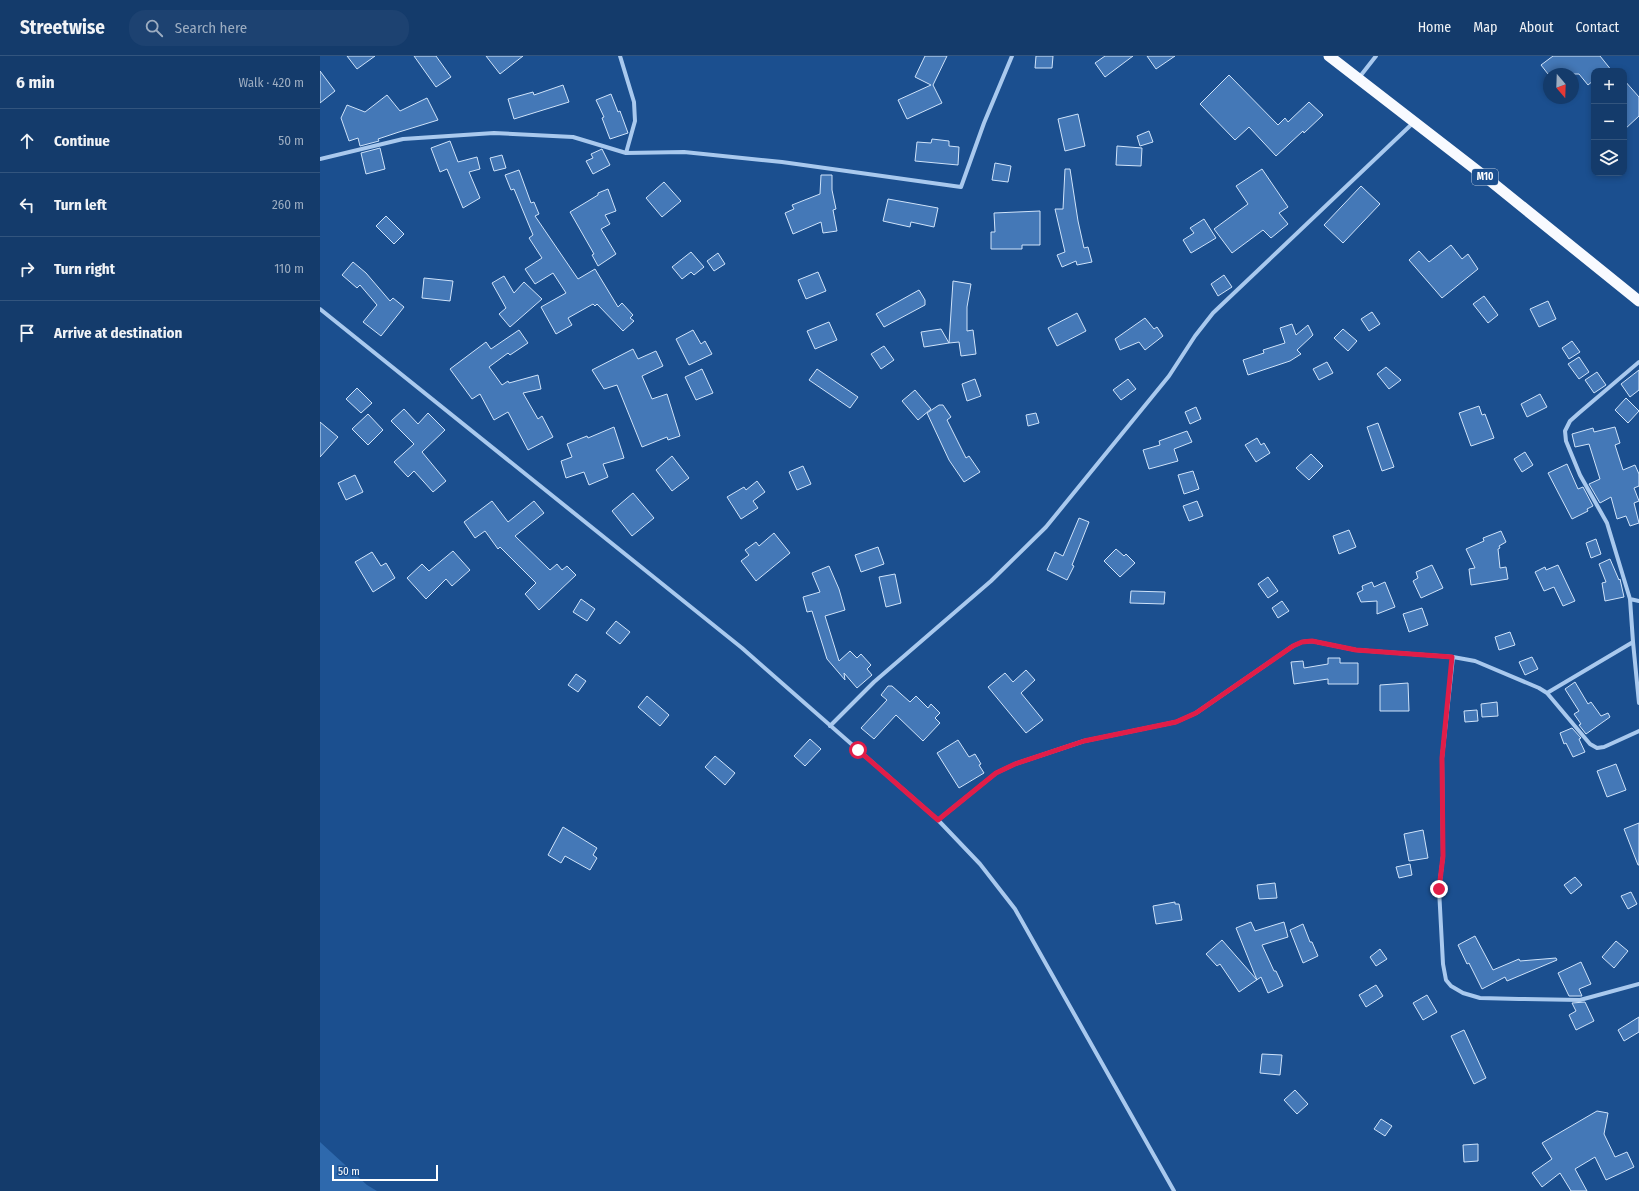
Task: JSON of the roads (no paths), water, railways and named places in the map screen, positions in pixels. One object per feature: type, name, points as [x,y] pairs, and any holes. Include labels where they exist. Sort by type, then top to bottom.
[{"type":"highway","name":"M10","points":[[1329,56],[1488,180],[1639,301]]},
{"type":"street","points":[[620,56],[634,102],[635,121],[626,153]]},
{"type":"street","points":[[320,159],[403,139],[494,133],[573,137],[626,153],[684,152],[782,162],[961,187],[984,123],[1012,56]]},
{"type":"street","points":[[1358,79],[1376,56]]},
{"type":"street","points":[[830,726],[874,682],[991,581],[1046,527],[1092,473],[1169,376],[1195,336],[1213,313],[1413,123]]},
{"type":"street","points":[[320,309],[742,648],[938,820],[980,864],[1015,909],[1174,1191]]},
{"type":"street","points":[[1639,362],[1579,413],[1570,422],[1565,431],[1566,440],[1580,475],[1607,523],[1630,599],[1639,703]]},
{"type":"street","points":[[1630,599],[1639,601]]},
{"type":"street","points":[[938,820],[996,773],[1015,764],[1084,741],[1176,722],[1196,713],[1293,646],[1302,642],[1312,641],[1356,650],[1452,657],[1476,661],[1539,688],[1547,693],[1590,744],[1597,748],[1604,747],[1639,731]]},
{"type":"street","points":[[1547,693],[1633,642]]},
{"type":"street","points":[[1452,657],[1442,758],[1443,856],[1439,889],[1443,964],[1446,980],[1451,986],[1463,993],[1480,998],[1519,999],[1580,1000],[1639,984]]}]
